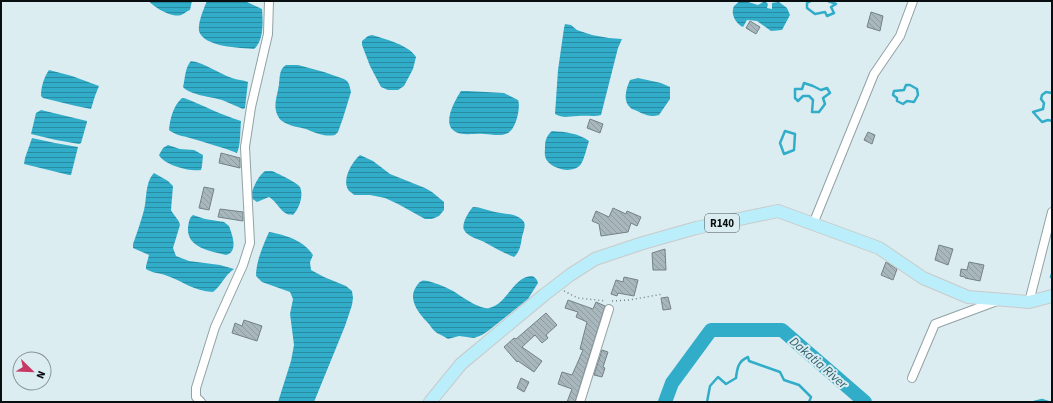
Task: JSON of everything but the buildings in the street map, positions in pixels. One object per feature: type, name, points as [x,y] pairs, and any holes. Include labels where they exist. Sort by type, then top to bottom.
[{"type":"main road","name":"R140","points":[[430,402],[462,364],[570,275],[595,259],[643,243],[696,228],[778,211],[879,248],[923,278],[968,297],[1029,302],[1052,296]]},
{"type":"street","points":[[201,402],[196,397],[196,388],[215,327],[243,264],[250,243],[245,146],[251,107],[268,34],[269,1]]},
{"type":"street","points":[[813,224],[874,74],[900,36],[913,1]]},
{"type":"street","points":[[1029,302],[1052,212]]},
{"type":"street","points":[[912,378],[935,324],[1000,300]]},
{"type":"street","points":[[580,402],[610,309]]},
{"type":"path","points":[[555,287],[578,298],[608,302],[663,294]]},
{"type":"water","points":[[149,1],[192,1],[190,10],[178,16],[164,12],[155,7]]},
{"type":"water","points":[[207,1],[245,1],[262,9],[263,25],[260,41],[254,49],[223,46],[207,40],[202,36],[199,31],[199,24]]},
{"type":"water","points":[[739,1],[745,1],[758,5],[765,1],[768,4],[767,8],[772,9],[772,3],[779,2],[787,8],[790,15],[782,30],[771,31],[757,21],[747,20],[743,27],[740,26],[733,15],[734,6]]},
{"type":"water","points":[[565,24],[571,25],[577,30],[592,35],[622,39],[618,48],[601,115],[564,117],[555,114],[558,70]]},
{"type":"water","points":[[372,35],[408,49],[416,57],[413,69],[404,86],[398,90],[388,90],[381,87],[370,66],[362,45],[362,41],[368,36]]},
{"type":"water","points":[[191,61],[232,78],[248,82],[245,108],[243,109],[222,100],[186,90],[183,87],[186,70]]},
{"type":"water","points":[[286,65],[298,65],[324,72],[347,81],[351,92],[338,132],[335,135],[320,134],[288,124],[279,118],[276,111],[276,101],[280,73]]},
{"type":"water","points":[[49,70],[72,76],[99,86],[91,109],[43,98],[41,96],[42,86]]},
{"type":"water","points":[[638,78],[661,83],[670,87],[670,99],[659,115],[650,116],[641,113],[632,109],[627,103],[626,91],[630,80]]},
{"type":"water","points":[[461,91],[504,93],[518,100],[519,108],[517,118],[511,131],[499,135],[464,134],[453,130],[449,122],[451,111]]},
{"type":"water","points":[[182,98],[241,121],[240,142],[237,153],[179,135],[169,130],[172,113]]},
{"type":"water","points":[[41,110],[87,121],[81,143],[79,144],[56,140],[31,134],[36,113]]},
{"type":"water","points":[[552,131],[567,132],[585,138],[589,141],[581,164],[568,170],[557,168],[549,163],[545,156],[545,142]]},
{"type":"water","points":[[32,138],[78,147],[71,175],[24,164]]},
{"type":"water","points":[[168,145],[180,149],[194,150],[203,155],[201,170],[190,170],[178,167],[162,159],[159,155],[163,148]]},
{"type":"water","points":[[360,155],[373,161],[390,174],[432,192],[444,202],[444,210],[439,216],[432,219],[425,219],[385,198],[370,195],[354,195],[349,191],[346,182],[348,172]]},
{"type":"water","points":[[265,171],[275,172],[300,187],[300,202],[293,215],[285,213],[269,197],[257,202],[251,198],[250,196],[256,182]]},
{"type":"water","points":[[154,173],[168,181],[173,186],[171,210],[180,225],[173,248],[176,256],[189,261],[220,265],[234,269],[213,292],[200,290],[171,277],[146,269],[149,255],[133,248],[144,210],[149,181]]},
{"type":"water","points":[[473,207],[513,215],[523,221],[525,227],[521,245],[518,253],[514,257],[471,236],[464,230],[464,221]]},
{"type":"water","points":[[193,215],[205,219],[224,222],[229,226],[234,242],[230,253],[226,255],[207,250],[195,244],[191,240],[188,234],[188,227]]},
{"type":"water","points":[[269,232],[294,239],[299,242],[313,255],[310,262],[311,270],[346,286],[352,291],[352,305],[345,326],[314,402],[278,402],[291,361],[294,345],[290,314],[293,299],[290,292],[262,282],[256,276],[256,270],[262,248]]},
{"type":"water","points":[[532,276],[536,278],[538,283],[528,299],[488,331],[474,338],[459,336],[448,339],[437,333],[419,312],[413,297],[418,284],[422,281],[428,281],[455,292],[480,307],[489,308],[495,306],[501,301],[525,277]]},
{"type":"waterway","points":[[811,1],[807,3],[807,8],[815,14],[825,12],[827,16],[834,13],[831,7],[836,4],[828,1]]},
{"type":"waterway","points":[[804,83],[821,90],[827,88],[830,93],[823,98],[825,104],[819,112],[812,112],[813,100],[809,96],[803,96],[798,101],[795,98],[795,89],[802,89],[804,83]]},
{"type":"waterway","points":[[906,85],[910,85],[917,89],[918,95],[914,102],[907,101],[903,104],[897,101],[897,98],[893,95],[894,91],[904,90],[906,85]]},
{"type":"waterway","points":[[1052,93],[1046,92],[1042,95],[1041,99],[1044,103],[1043,109],[1033,112],[1042,122],[1048,120],[1052,121]]},
{"type":"waterway","points":[[785,131],[795,134],[794,150],[784,154],[780,143],[785,131]]},
{"type":"waterway","points":[[1052,274],[1052,277]]},
{"type":"waterway","name":"Dakatia River","points":[[665,402],[672,383],[711,330],[782,330],[865,402]]},
{"type":"waterway","points":[[707,402],[710,386],[718,377],[726,384],[736,378],[740,363],[748,357],[749,361],[780,372],[784,380],[799,385],[811,397],[809,402]]},
{"type":"waterway","points":[[1034,402],[1042,400],[1048,402]]}]
